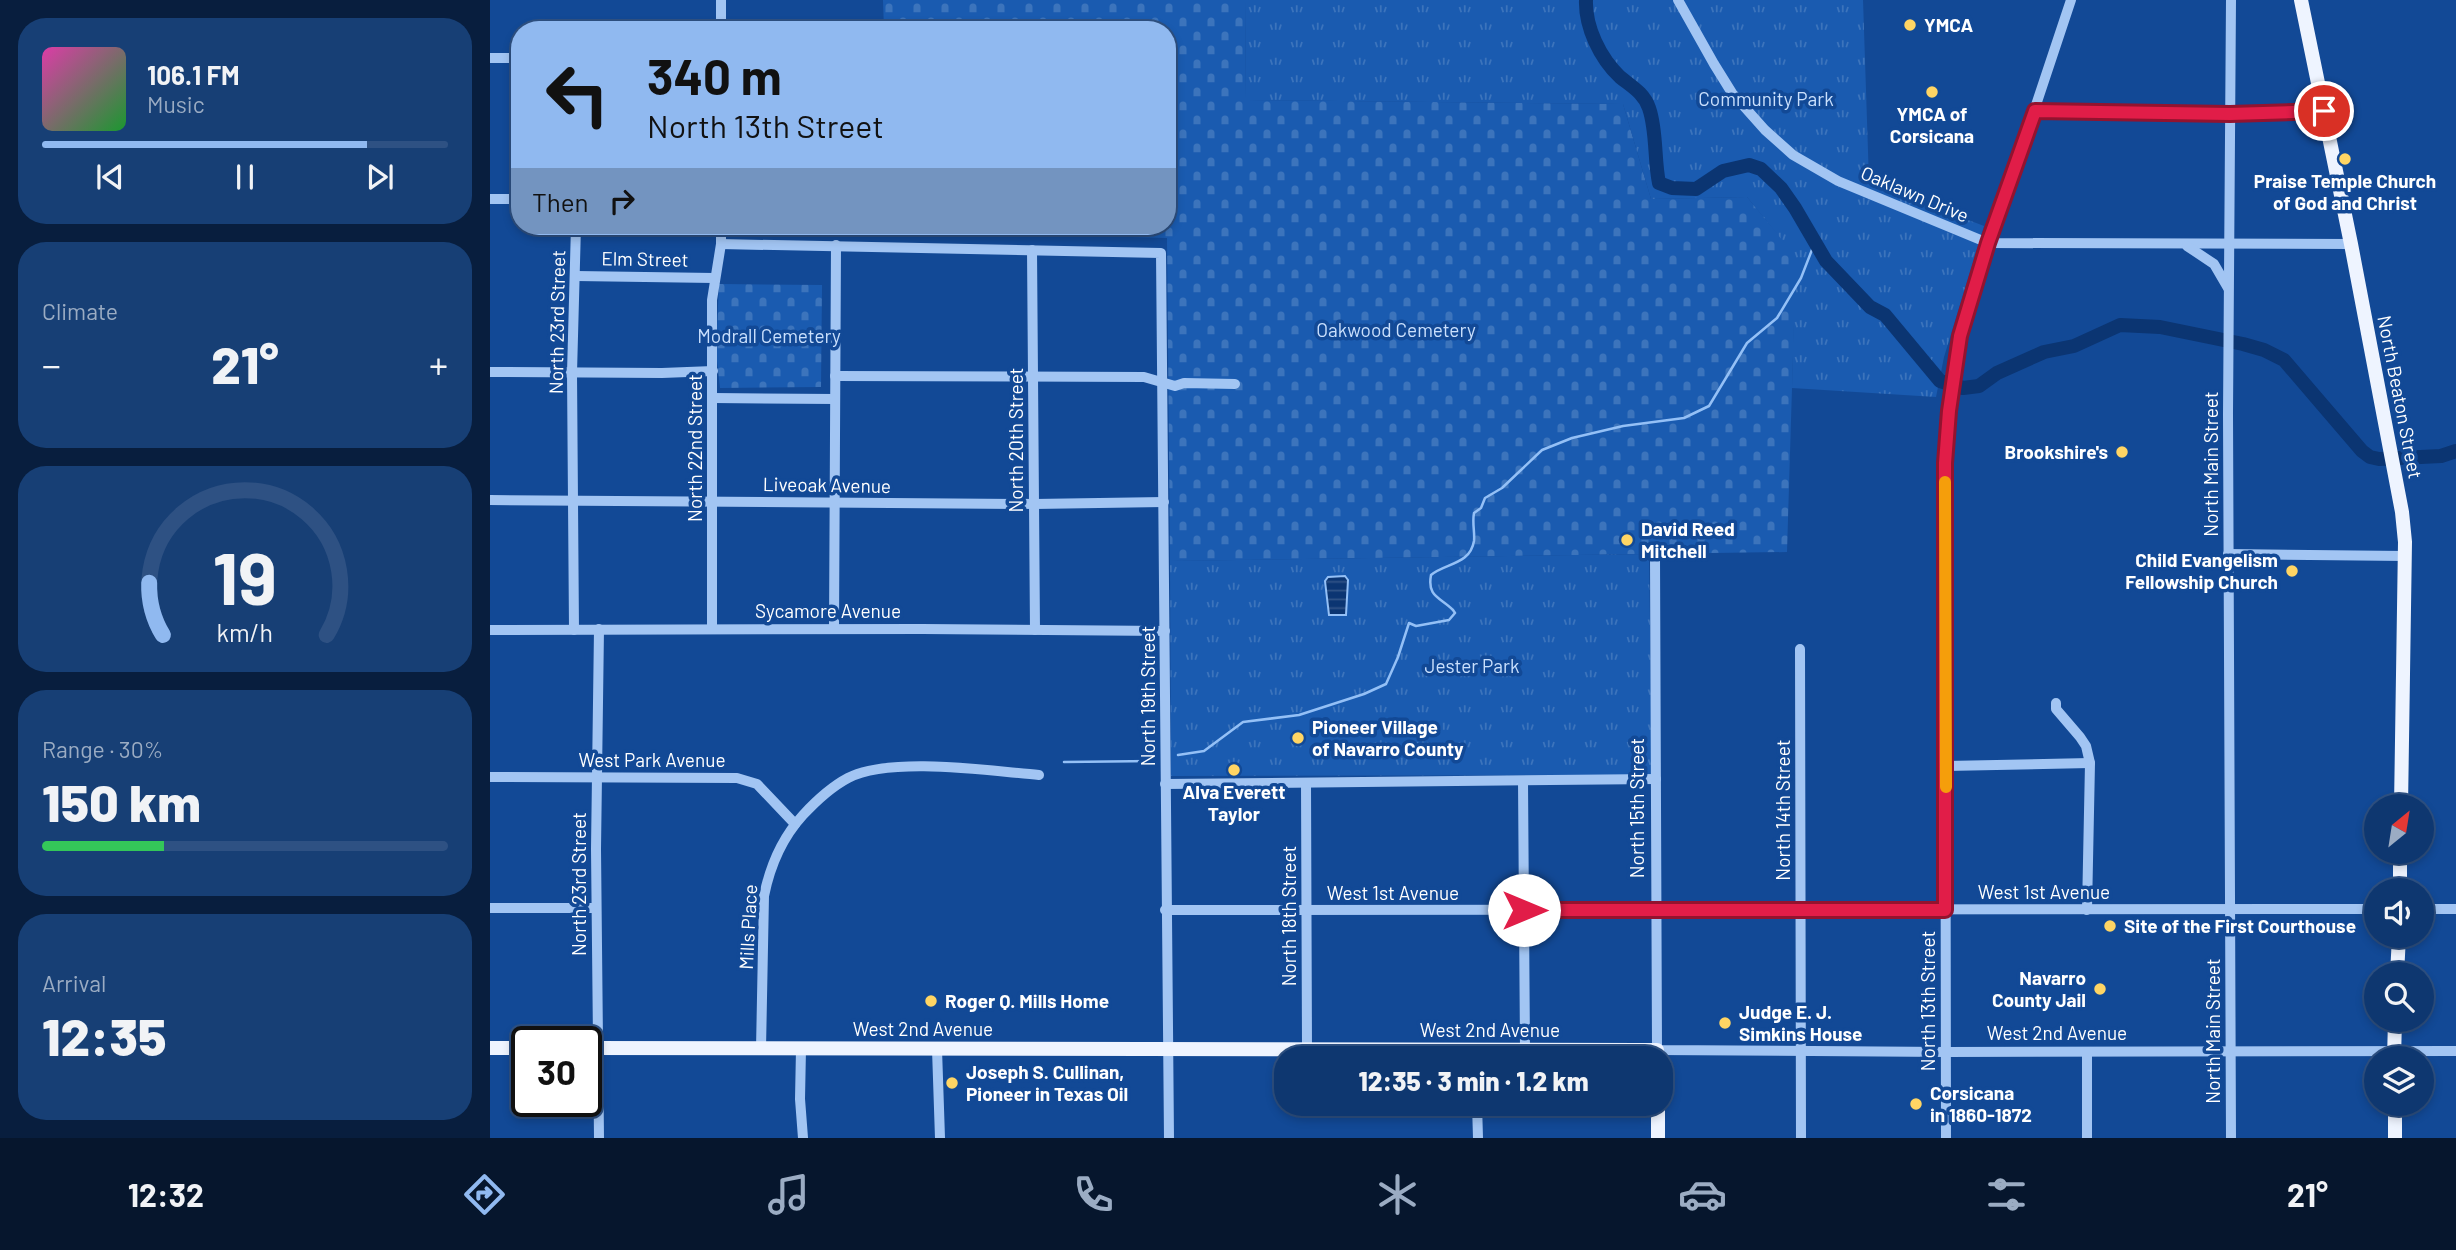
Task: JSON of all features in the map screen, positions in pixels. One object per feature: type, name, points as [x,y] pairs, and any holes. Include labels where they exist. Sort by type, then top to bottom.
[{"type":"main road","name":"North Beaton Street","points":[[2301,0],[2399,498],[2405,556],[2401,794]]},
{"type":"main road","name":"West 2nd Avenue","points":[[602,1047],[1274,1049]]},
{"type":"main road","points":[[490,1048],[511,1048]]},
{"type":"main road","points":[[1658,1116],[1658,1138]]},
{"type":"main road","points":[[2395,1116],[2395,1138]]},
{"type":"street","points":[[721,0],[722,21]]},
{"type":"street","name":"Oaklawn Drive","points":[[1678,0],[1732,93],[1765,130],[1793,155],[1838,181],[1988,243],[2351,244]]},
{"type":"street","name":"North 13th Street","points":[[1946,1138],[1945,463],[1949,411],[1956,350],[1988,243],[2071,0]]},
{"type":"street","name":"North Main Street","points":[[2231,0],[2228,554],[2231,1138]]},
{"type":"street","points":[[490,58],[511,58]]},
{"type":"street","points":[[2035,111],[2230,114],[2324,111]]},
{"type":"street","points":[[490,199],[511,199]]},
{"type":"street","name":"North 23rd Street","points":[[574,630],[572,373],[576,235]]},
{"type":"street","name":"North 22nd Street","points":[[712,629],[711,346],[714,278],[721,235]]},
{"type":"street","points":[[2181,243],[2214,264],[2229,290]]},
{"type":"street","points":[[721,244],[1032,250]]},
{"type":"street","points":[[834,629],[836,245]]},
{"type":"street","name":"North 19th Street","points":[[1032,250],[1161,253],[1166,1049],[1169,1138]]},
{"type":"street","name":"North 20th Street","points":[[1032,250],[1035,630]]},
{"type":"street","name":"Elm Street","points":[[576,276],[714,278]]},
{"type":"street","points":[[490,372],[713,371]]},
{"type":"street","points":[[835,376],[1033,379],[1144,377],[1175,386],[1184,383],[1235,384]]},
{"type":"street","points":[[713,398],[835,399]]},
{"type":"street","name":"Liveoak Avenue","points":[[490,500],[1034,504],[1164,502]]},
{"type":"street","points":[[2228,554],[2405,556]]},
{"type":"street","name":"North 15th Street","points":[[1655,557],[1657,1046]]},
{"type":"street","name":"North 23rd Street","points":[[593,1026],[599,629]]},
{"type":"street","name":"Sycamore Avenue","points":[[490,630],[1165,631]]},
{"type":"street","name":"North 14th Street","points":[[1800,649],[1801,1138]]},
{"type":"street","points":[[2056,703],[2056,709],[2085,746],[2090,763],[2087,909]]},
{"type":"street","points":[[1946,766],[2090,763]]},
{"type":"street","name":"Mills Place","points":[[761,1049],[764,896],[769,873],[795,824],[826,793],[848,778],[868,772],[923,766],[1039,775]]},
{"type":"street","name":"West Park Avenue","points":[[490,777],[737,778],[757,784],[795,824]]},
{"type":"street","points":[[1165,784],[1656,779]]},
{"type":"street","points":[[1523,781],[1525,1046]]},
{"type":"street","name":"North 18th Street","points":[[1306,783],[1307,1046]]},
{"type":"street","points":[[490,908],[596,908]]},
{"type":"street","name":"West 1st Avenue","points":[[1165,910],[2364,909]]},
{"type":"street","points":[[2434,909],[2456,909]]},
{"type":"street","points":[[937,1048],[940,1138]]},
{"type":"street","points":[[801,1049],[800,1099],[803,1138]]},
{"type":"street","name":"West 2nd Avenue","points":[[1673,1054],[1801,1051],[2364,1054]]},
{"type":"street","name":"West 2nd Avenue","points":[[2434,1052],[2456,1051]]},
{"type":"street","points":[[2087,1052],[2087,1138]]},
{"type":"street","points":[[1478,1116],[1478,1138]]},
{"type":"street","name":"North 23rd Street","points":[[597,1117],[599,1138]]},
{"type":"green space","name":"Oakwood Cemetery","points":[[883,0],[1245,0],[1246,100],[1623,104],[1651,199],[1747,197],[1796,256],[1787,552],[1170,561],[1167,238],[1062,235],[1176,235],[1176,21],[884,21]]},
{"type":"green space","name":"Community Park","points":[[1245,0],[1863,0],[1869,182],[1984,226],[1944,357],[1936,397],[1792,388],[1795,256],[1747,197],[1651,199],[1623,104],[1246,100]]},
{"type":"green space","points":[[890,235],[925,235],[925,236]]},
{"type":"green space","name":"Modrall Cemetery","points":[[719,284],[822,285],[821,387],[720,388],[716,352]]},
{"type":"green space","name":"Jester Park","points":[[1649,554],[1652,775],[1171,776],[1170,561]]},
{"type":"shaded area","points":[[1345,576],[1348,580],[1346,615],[1329,615],[1325,581],[1328,577]]},
{"type":"waterway","points":[[1586,0],[1588,21],[1600,51],[1620,77],[1641,94],[1649,108],[1659,183],[1672,188],[1696,189],[1723,171],[1749,165],[1761,169],[1781,188],[1826,261],[1870,307],[1885,315],[1940,381],[1963,388],[1979,386],[1997,373],[2044,352],[2074,346],[2120,325],[2160,327],[2243,344],[2284,360],[2370,457],[2379,459],[2441,456],[2456,451]]},
{"type":"waterway","points":[[1178,755],[1204,751],[1243,722],[1299,715],[1386,684],[1409,623],[1416,626],[1449,620],[1455,613],[1433,592],[1431,575],[1468,555],[1474,541],[1474,513],[1481,508],[1485,498],[1502,488],[1542,450],[1572,438],[1623,426],[1684,418],[1709,406],[1747,343],[1777,318],[1801,278],[1815,242]]},
{"type":"waterway","points":[[1064,762],[1154,761]]},
{"type":"slow traffic","points":[[1945,482],[1946,787]]},
{"type":"place","name":"YMCA","points":[[1910,25]]},
{"type":"place","name":"YMCA of Corsicana","points":[[1932,92]]},
{"type":"place","name":"Praise Temple Church of God and Christ","points":[[2345,159]]},
{"type":"place","name":"Brookshire's","points":[[2122,452]]},
{"type":"place","name":"David Reed Mitchell","points":[[1627,540]]},
{"type":"place","name":"Child Evangelism Fellowship Church","points":[[2292,571]]},
{"type":"place","name":"Pioneer Village of Navarro County","points":[[1298,738]]},
{"type":"place","name":"Alva Everett Taylor","points":[[1234,770]]},
{"type":"place","name":"Site of the First Courthouse","points":[[2110,926]]},
{"type":"place","name":"Navarro County Jail","points":[[2100,989]]},
{"type":"place","name":"Roger Q. Mills Home","points":[[931,1001]]},
{"type":"place","name":"Judge E. J. Simkins House","points":[[1725,1023]]},
{"type":"place","name":"Joseph S. Cullinan, Pioneer in Texas Oil","points":[[952,1083]]},
{"type":"place","name":"Corsicana in 1860-1872","points":[[1916,1104]]},
{"type":"route","points":[[1524,910],[1945,910],[1945,463],[1949,411],[1956,350],[1964,321],[1988,243],[2035,111],[2230,114],[2324,111]]}]
